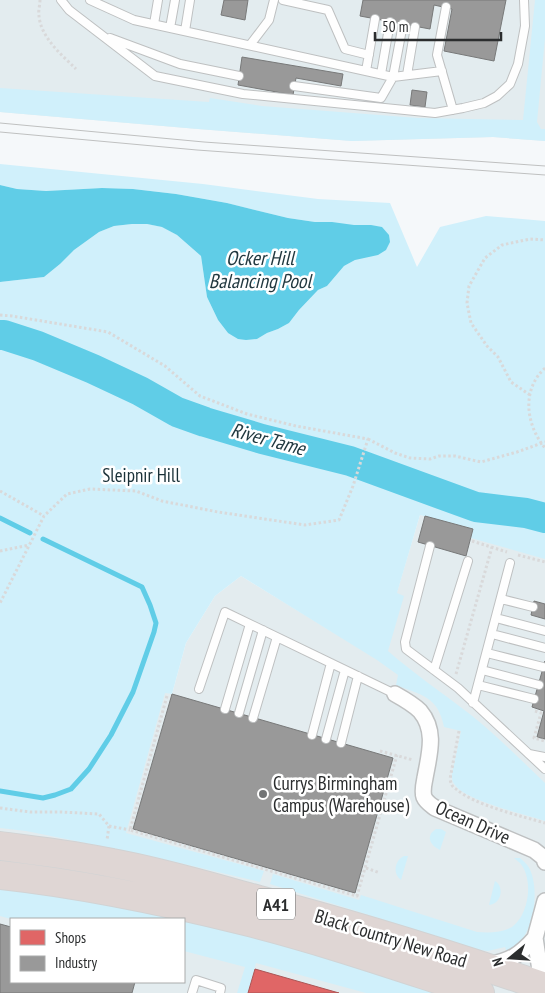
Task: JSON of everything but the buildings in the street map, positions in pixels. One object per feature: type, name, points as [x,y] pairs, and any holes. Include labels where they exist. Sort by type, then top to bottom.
[{"type":"highway","name":"Black Country New Road","points":[[0,846],[58,853],[114,863],[181,879],[312,914],[477,964],[545,987]]},
{"type":"highway","name":"Black Country New Road","points":[[0,875],[47,880],[120,892],[245,921],[341,948],[480,993]]},
{"type":"street","name":"Ocean Drive","points":[[395,694],[414,705],[427,722],[430,732],[430,744],[423,785],[424,797],[429,803],[435,808],[534,850],[544,858],[545,862]]},
{"type":"street","points":[[545,901],[535,938],[537,958],[545,981]]},
{"type":"street","points":[[477,964],[486,965],[511,959],[526,948],[535,938]]},
{"type":"lane","points":[[60,0],[69,10],[155,76],[243,94],[435,113],[484,103],[497,96],[510,84],[518,64],[525,26],[524,0]]},
{"type":"lane","points":[[90,0],[134,20],[393,77],[442,71]]},
{"type":"lane","points":[[154,24],[158,0]]},
{"type":"lane","points":[[170,28],[175,0]]},
{"type":"lane","points":[[185,31],[190,0]]},
{"type":"lane","points":[[250,45],[269,20],[274,0]]},
{"type":"lane","points":[[283,0],[328,10],[344,49],[369,55]]},
{"type":"lane","points":[[446,7],[437,55],[453,110]]},
{"type":"lane","points":[[366,71],[375,19]]},
{"type":"lane","points":[[381,74],[390,22]]},
{"type":"lane","points":[[294,86],[381,98],[393,77],[403,24]]},
{"type":"lane","points":[[407,75],[415,27]]},
{"type":"lane","points":[[101,35],[180,64],[239,76]]},
{"type":"lane","points":[[430,546],[405,642],[406,649],[458,688],[545,769]]},
{"type":"lane","points":[[434,670],[468,561]]},
{"type":"lane","points":[[473,703],[510,563]]},
{"type":"lane","points":[[501,599],[533,608]]},
{"type":"lane","points":[[199,690],[225,612],[395,694]]},
{"type":"lane","points":[[496,618],[545,631]]},
{"type":"lane","points":[[224,709],[250,624]]},
{"type":"lane","points":[[239,713],[262,630]]},
{"type":"lane","points":[[492,634],[545,648]]},
{"type":"lane","points":[[254,718],[276,637]]},
{"type":"lane","points":[[487,653],[543,667]]},
{"type":"lane","points":[[312,735],[331,663]]},
{"type":"lane","points":[[326,739],[345,670]]},
{"type":"lane","points":[[482,670],[538,684]]},
{"type":"lane","points":[[341,743],[358,676]]},
{"type":"lane","points":[[478,684],[534,699]]},
{"type":"lane","points":[[529,754],[545,756]]},
{"type":"lane","points":[[192,993],[196,980],[221,988],[220,993]]},
{"type":"path","points":[[40,0],[38,16],[42,29],[51,43],[76,69]]},
{"type":"path","points":[[530,395],[511,382],[498,357],[471,323],[466,303],[469,286],[485,258],[502,245],[530,239],[545,240]]},
{"type":"path","points":[[0,315],[108,332],[165,366],[200,396],[247,414],[296,426],[368,439],[395,453],[410,458],[430,459],[439,456],[455,456],[481,462],[543,443]]},
{"type":"path","points":[[543,370],[533,384],[528,403],[531,421],[538,440],[543,443],[545,448]]},
{"type":"path","points":[[543,370],[545,376]]},
{"type":"path","points":[[0,603],[44,516],[67,494],[90,489],[136,491],[162,501],[218,512],[305,525],[339,520],[353,486],[368,439]]},
{"type":"path","points":[[0,491],[44,516]]},
{"type":"path","points":[[0,551],[30,545]]},
{"type":"path","points":[[130,830],[168,696]]},
{"type":"path","points":[[459,731],[450,780],[455,789],[474,800],[495,808],[545,823]]},
{"type":"path","points":[[0,808],[30,812],[99,814],[109,826],[130,830],[357,896],[397,755]]},
{"type":"path","points":[[107,842],[109,826]]},
{"type":"path","points":[[366,868],[380,873]]},
{"type":"shaded area","points":[[0,0],[545,0],[545,141],[493,137],[352,141],[0,112]]},
{"type":"shaded area","points":[[420,515],[545,549],[545,993],[0,993],[0,819],[165,692],[172,694],[186,643],[215,596],[241,576],[377,659]]},
{"type":"green space","points":[[535,0],[545,0],[545,38],[537,122],[541,129],[545,129],[545,141],[493,137],[352,141],[0,112],[0,88],[209,102],[210,98],[262,106],[418,118],[523,120]]},
{"type":"green space","name":"Sleipnir Hill","points":[[0,164],[203,184],[318,199],[390,203],[417,267],[440,227],[486,216],[545,221],[545,559],[471,538],[473,529],[420,515],[397,593],[404,596],[388,651],[481,723],[545,783],[545,821],[483,802],[461,791],[453,783],[452,774],[461,731],[444,727],[433,703],[421,695],[396,685],[398,675],[377,660],[241,576],[215,596],[186,643],[172,694],[165,693],[126,833],[264,871],[260,882],[146,855],[26,831],[0,828],[0,282],[44,277],[74,250],[99,232],[114,226],[147,224],[163,227],[177,235],[201,256],[207,297],[218,320],[228,333],[257,339],[289,323],[318,290],[327,286],[344,266],[355,260],[315,222],[288,218],[227,203],[133,189],[102,188],[46,191],[17,189],[0,185]]},
{"type":"green space","points":[[436,829],[446,832],[440,850],[430,840],[431,835]]},
{"type":"green space","points":[[404,856],[408,856],[401,880],[396,874],[396,867],[398,861]]},
{"type":"green space","points":[[514,858],[520,858],[528,866],[532,874],[535,894],[529,927],[518,944],[507,952],[505,947],[488,951],[480,950],[270,884],[273,874],[359,900],[361,895],[477,932],[495,932],[512,927],[518,921],[526,906],[528,896],[527,878],[520,863]]},
{"type":"green space","points":[[495,881],[501,891],[499,899],[489,905]]},
{"type":"green space","points":[[0,885],[198,919],[447,993],[366,993],[256,963],[248,993],[237,993],[245,967],[185,951],[185,918],[10,919],[0,916]]},
{"type":"water","name":"Ocker Hill Balancing Pool","points":[[0,185],[17,189],[46,191],[102,188],[133,189],[176,194],[227,203],[288,218],[382,227],[389,235],[390,242],[386,250],[378,255],[355,260],[344,266],[327,286],[318,290],[289,323],[257,339],[238,339],[228,333],[218,320],[207,297],[201,256],[177,235],[162,227],[147,224],[114,226],[99,232],[74,250],[44,277],[0,282]]},
{"type":"waterway","name":"River Tame","points":[[0,335],[38,346],[93,369],[140,391],[177,412],[205,422],[262,439],[350,461],[476,507],[526,513],[545,518]]},
{"type":"waterway","points":[[0,518],[30,533]]},
{"type":"waterway","points":[[0,791],[43,798],[71,789],[89,769],[111,735],[133,692],[156,623],[142,587],[43,539]]},
{"type":"tram line","points":[[0,123],[204,142],[545,166]]},
{"type":"tram line","points":[[0,132],[197,150],[545,175]]},
{"type":"place","name":"Currys Birmingham Campus (Warehouse)","points":[[263,794]]}]
